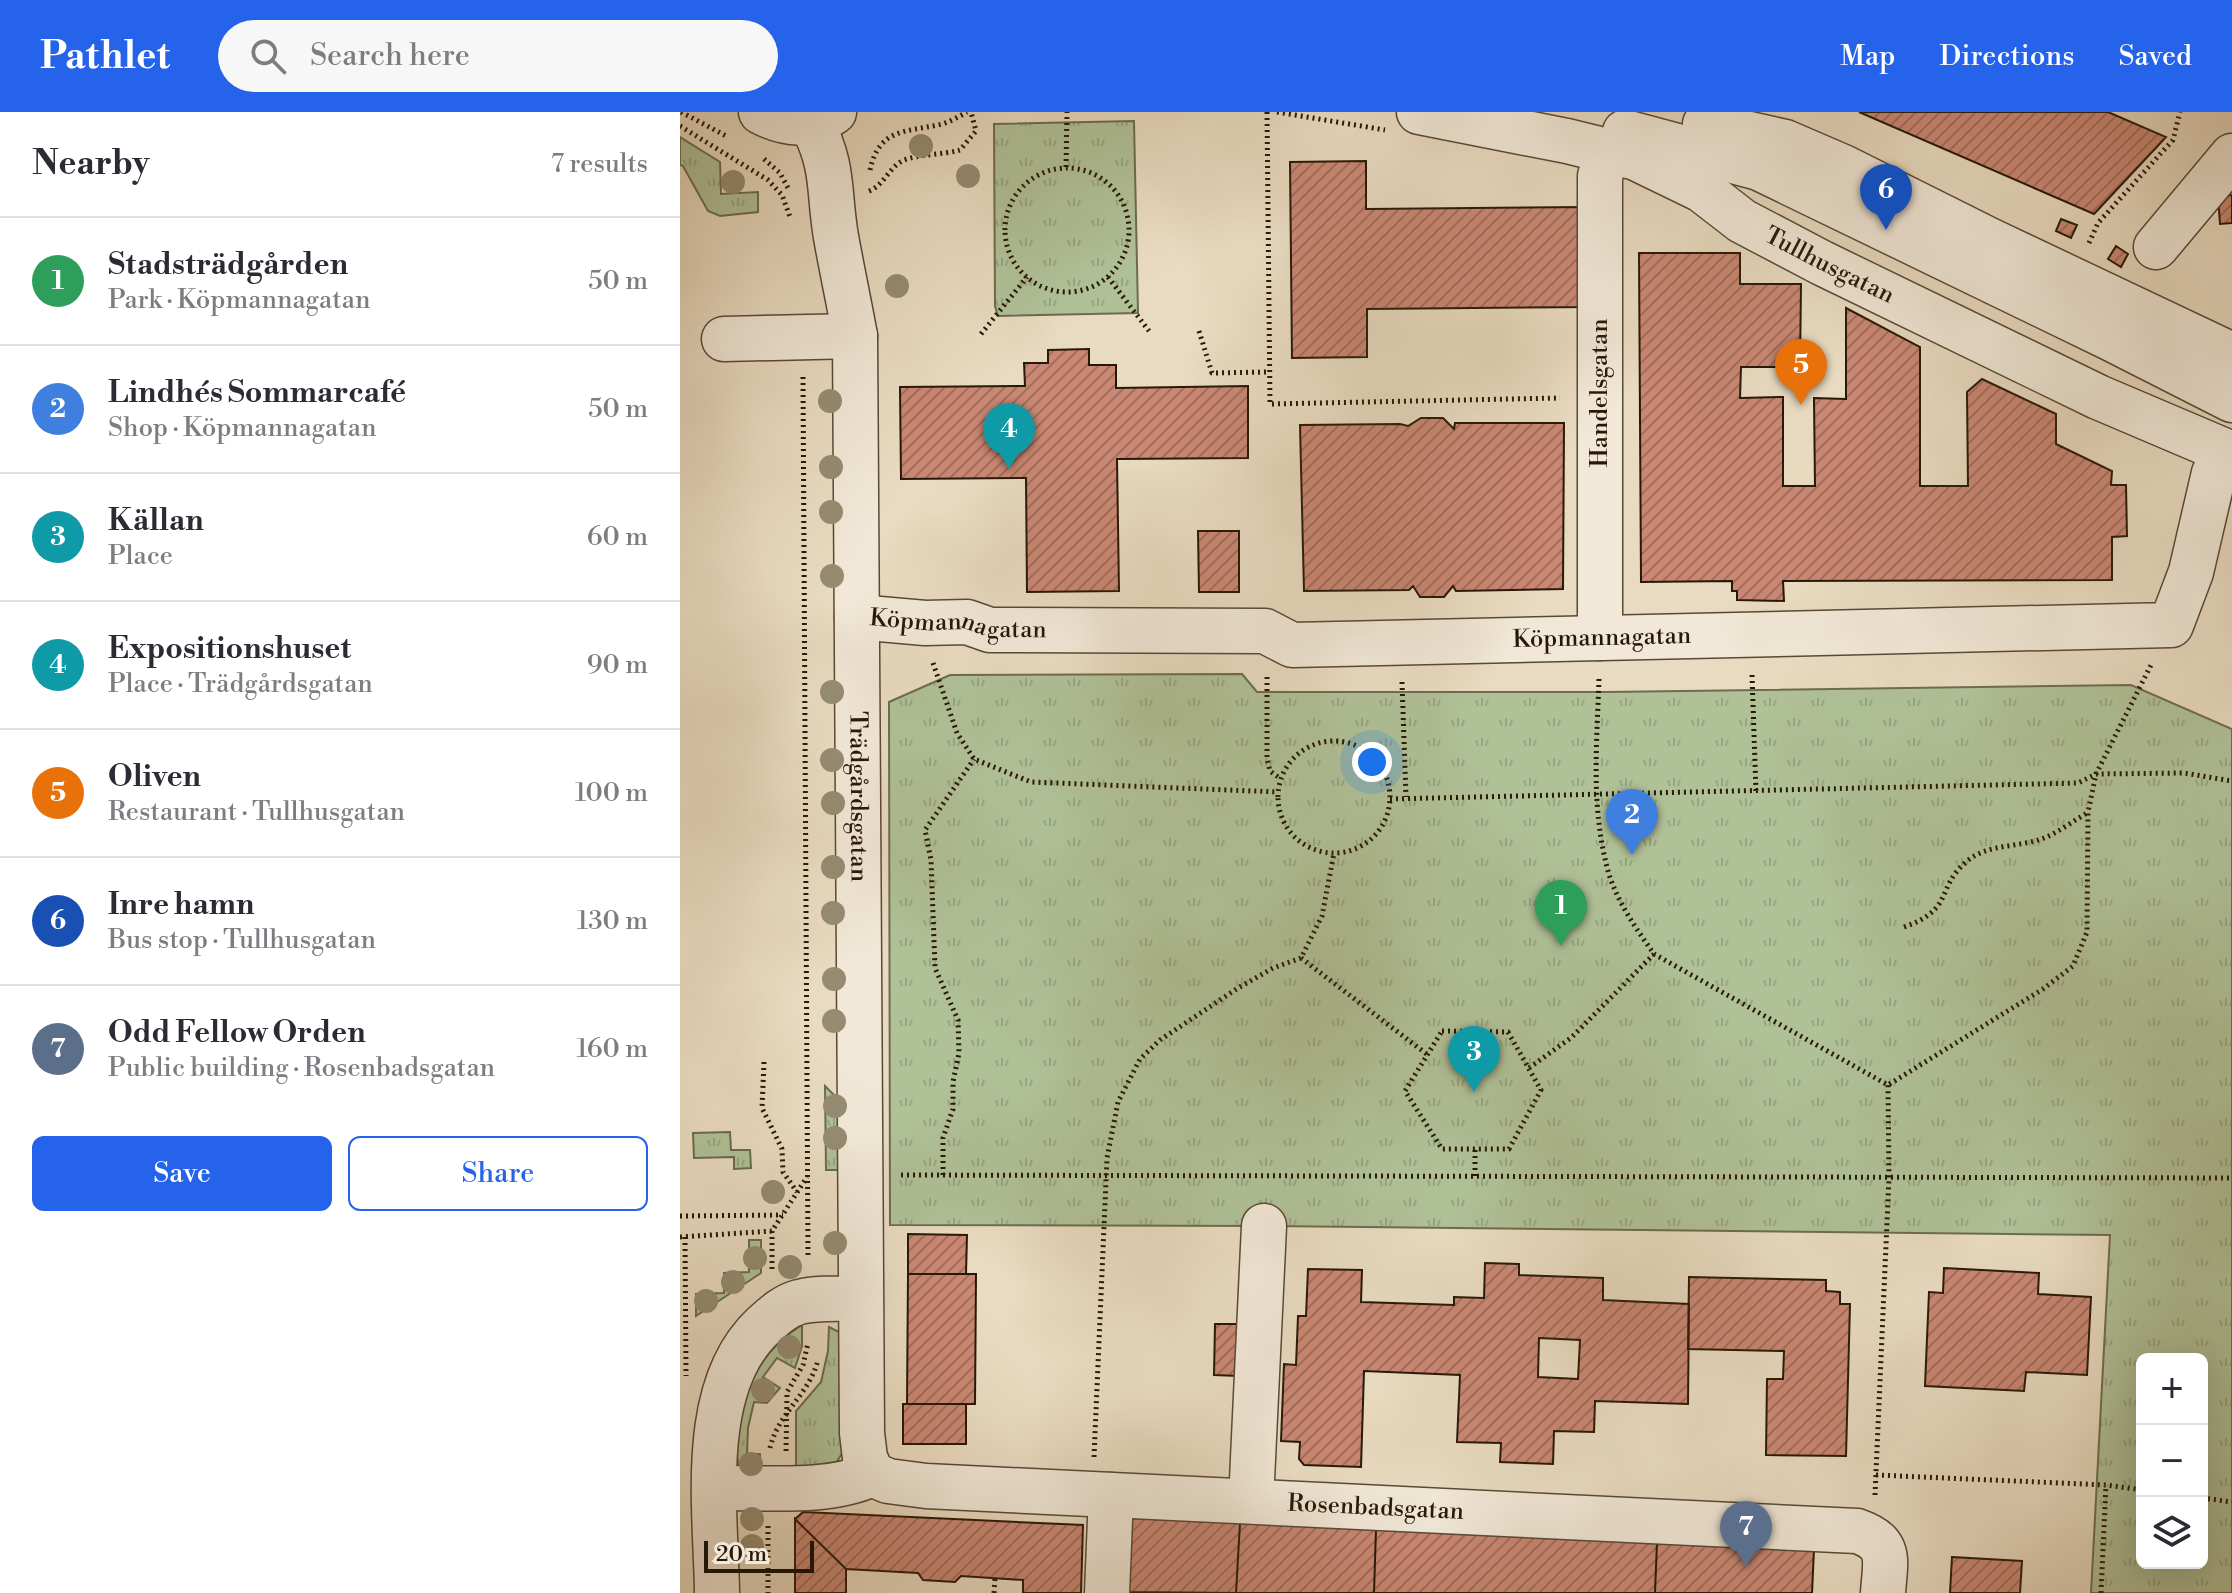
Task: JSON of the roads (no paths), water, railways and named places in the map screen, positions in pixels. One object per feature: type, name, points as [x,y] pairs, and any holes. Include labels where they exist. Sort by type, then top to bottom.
[{"type":"street","points":[[761,112],[794,123],[822,117]]},
{"type":"street","name":"Tullhusgatan","points":[[1419,112],[1609,149],[1636,158],[1702,190],[1742,221],[1786,245],[2085,391],[2166,409],[2230,443]]},
{"type":"street","points":[[1525,112],[1632,133],[1759,168],[2232,400]]},
{"type":"street","points":[[1657,113],[1785,142],[2232,355]]},
{"type":"street","name":"Trädgårdsgatan","points":[[822,117],[835,233],[855,336],[862,1433],[865,1458],[872,1474]]},
{"type":"street","name":"Handelsgatan","points":[[1600,638],[1600,176],[1609,149]]},
{"type":"street","points":[[2156,247],[2232,156]]},
{"type":"street","points":[[724,339],[855,336]]},
{"type":"street","name":"Köpmannagatan","points":[[857,617],[925,623],[967,622],[990,630],[1265,631],[1292,645],[2171,625],[2191,572],[2214,473],[2230,443]]},
{"type":"street","points":[[1251,1501],[1264,1226]]},
{"type":"street","points":[[717,1593],[715,1488],[719,1405],[738,1356],[747,1343],[786,1307],[809,1300],[860,1299]]},
{"type":"street","points":[[715,1488],[831,1486],[872,1474]]},
{"type":"street","name":"Rosenbadsgatan","points":[[872,1474],[888,1481],[926,1486],[1848,1530],[1879,1540],[1884,1557],[1883,1593]]},
{"type":"street","points":[[1102,1494],[1107,1593]]},
{"type":"place","name":"Inre hamn","points":[[1886,230]]},
{"type":"place","name":"Oliven","points":[[1801,405]]},
{"type":"place","name":"Expositionshuset","points":[[1009,469]]},
{"type":"place","name":"Lindhés Sommarcafé","points":[[1632,855]]},
{"type":"place","name":"Stadsträdgården","points":[[1561,946]]},
{"type":"place","name":"Källan","points":[[1474,1092]]},
{"type":"place","name":"Odd Fellow Orden","points":[[1746,1567]]}]
